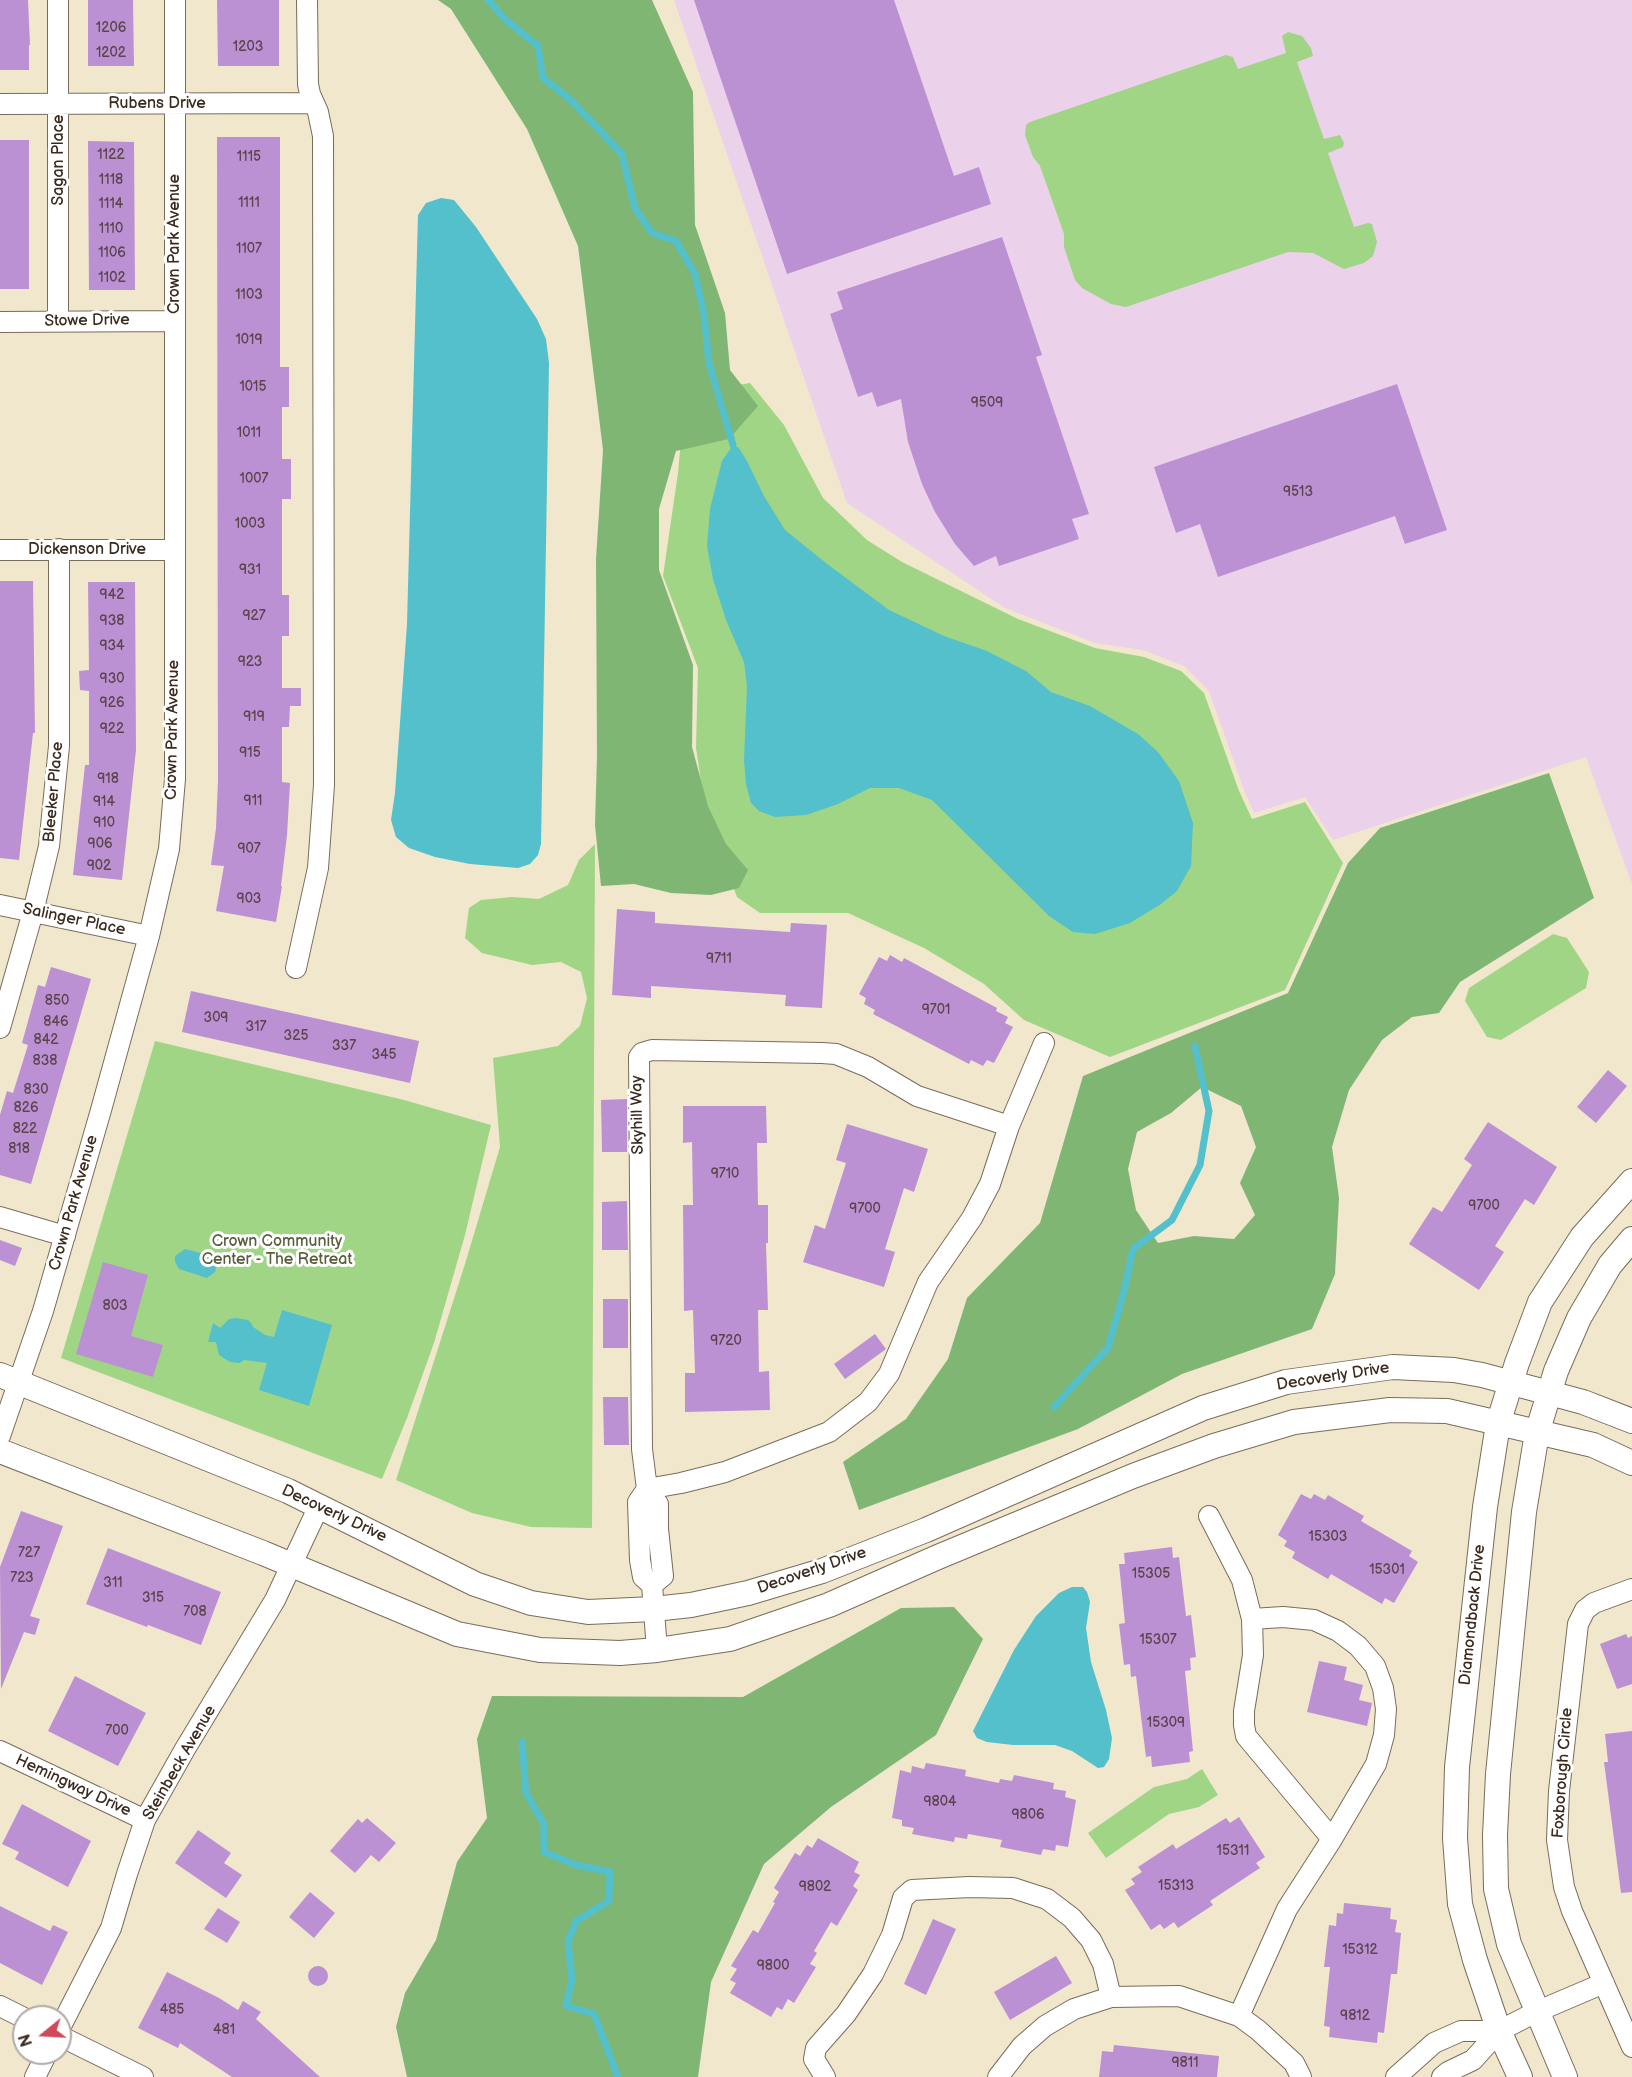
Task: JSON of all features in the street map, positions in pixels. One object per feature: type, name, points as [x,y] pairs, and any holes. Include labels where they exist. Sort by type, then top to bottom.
[{"type":"street","name":"Sagan Place","points":[[58,0],[58,321]]},
{"type":"street","name":"Crown Park Avenue","points":[[0,1436],[10,1379],[65,1236],[148,936],[169,849],[175,779],[175,0]]},
{"type":"street","points":[[296,969],[318,868],[324,785],[322,136],[321,123],[308,84],[307,0]]},
{"type":"street","name":"Rubens Drive","points":[[0,104],[314,103]]},
{"type":"street","name":"Stowe Drive","points":[[0,322],[175,321]]},
{"type":"street","name":"Bleeker Place","points":[[0,1028],[49,846],[59,746],[59,549]]},
{"type":"street","name":"Dickenson Drive","points":[[0,550],[174,550]]},
{"type":"street","name":"Salinger Place","points":[[0,905],[148,936]]},
{"type":"street","points":[[647,1489],[681,1484],[725,1472],[771,1455],[829,1432],[868,1402],[889,1374],[928,1282],[977,1209],[990,1184],[1009,1126],[1044,1043]]},
{"type":"street","name":"Skyhill Way","points":[[657,1650],[652,1585],[643,1577],[638,1502],[647,1489],[642,1449],[638,1062],[642,1053],[652,1050],[836,1054],[868,1067],[917,1096],[1009,1126]]},
{"type":"street","name":"Diamondback Drive","points":[[1521,2077],[1499,2031],[1474,1960],[1460,1904],[1455,1838],[1457,1767],[1485,1507],[1498,1424],[1510,1383],[1540,1302],[1582,1238],[1632,1181]]},
{"type":"street","points":[[0,1217],[65,1236]]},
{"type":"street","points":[[1565,2077],[1509,1944],[1496,1889],[1495,1835],[1498,1774],[1522,1523],[1537,1433],[1549,1393],[1579,1318],[1610,1265],[1632,1239]]},
{"type":"street","name":"Decoverly Drive","points":[[10,1379],[288,1491],[475,1584],[531,1604],[588,1611],[654,1609],[691,1605],[748,1593],[822,1570],[926,1530],[1203,1408],[1286,1382],[1393,1367],[1454,1370],[1482,1375],[1591,1405],[1632,1421]]},
{"type":"street","name":"Decoverly Drive","points":[[0,1451],[292,1565],[457,1634],[540,1650],[620,1653],[730,1639],[830,1605],[938,1557],[1133,1476],[1214,1446],[1294,1422],[1390,1410],[1447,1411],[1593,1445],[1632,1463]]},
{"type":"street","points":[[1118,1446],[1133,1476]]},
{"type":"street","name":"Steinbeck Avenue","points":[[72,2005],[111,1928],[145,1820],[185,1749],[276,1600],[318,1506]]},
{"type":"street","points":[[1209,1516],[1242,1580],[1252,1619],[1253,1655],[1244,1711],[1246,1736],[1332,1839]]},
{"type":"street","name":"Foxborough Circle","points":[[1632,1588],[1594,1603],[1585,1610],[1578,1624],[1559,1791],[1557,1840],[1564,1887],[1572,1911],[1632,2048]]},
{"type":"street","points":[[1239,2016],[1287,1909],[1369,1776],[1381,1750],[1386,1709],[1383,1688],[1375,1666],[1358,1646],[1338,1631],[1314,1620],[1283,1617],[1252,1619]]},
{"type":"street","name":"Hemingway Drive","points":[[0,1751],[145,1820]]},
{"type":"street","points":[[825,2077],[814,2060],[816,2048],[846,2014],[873,1974],[892,1935],[903,1898],[912,1890],[969,1887],[1013,1888],[1047,1899],[1072,1918],[1091,1940],[1103,1964],[1111,1997]]},
{"type":"street","points":[[1442,2077],[1473,2060],[1499,2031],[1536,2012],[1604,1983]]},
{"type":"street","points":[[998,2077],[1022,2046],[1045,2026],[1074,2009],[1111,1997],[1179,1996],[1239,2016],[1258,2030],[1293,2063],[1301,2077]]},
{"type":"street","points":[[1396,2077],[1434,2043],[1461,2031],[1499,2031]]},
{"type":"street","points":[[72,2042],[143,2077]]},
{"type":"shaded area","points":[[674,0],[1632,0],[1632,884],[1586,757],[1333,840],[1305,797],[1254,813],[1209,691],[1184,666],[1143,650],[1095,643],[1005,608],[847,503]]},
{"type":"green space","points":[[438,0],[652,0],[693,92],[695,225],[725,313],[730,370],[758,406],[729,439],[676,451],[659,509],[659,570],[693,665],[692,747],[708,806],[726,844],[748,870],[739,888],[711,895],[671,893],[634,884],[601,886],[595,825],[596,559],[603,450],[578,246],[527,129],[451,9]]},
{"type":"green space","points":[[1288,32],[1302,36],[1311,48],[1313,56],[1297,62],[1324,139],[1340,135],[1344,143],[1343,147],[1328,153],[1354,227],[1372,224],[1377,242],[1373,256],[1364,263],[1344,269],[1313,253],[1288,252],[1126,307],[1111,304],[1082,288],[1075,280],[1064,247],[1064,234],[1040,166],[1033,157],[1025,135],[1026,125],[1226,55],[1233,57],[1238,69],[1286,53],[1282,36]]},
{"type":"green space","points":[[750,383],[784,425],[823,498],[867,540],[902,562],[1018,619],[1095,648],[1144,657],[1181,671],[1204,693],[1239,791],[1252,819],[1305,802],[1343,863],[1285,990],[1110,1057],[1024,1020],[984,984],[924,948],[848,913],[760,913],[737,897],[706,814],[696,748],[698,668],[663,576],[678,473],[685,394]]},
{"type":"green space","points":[[1549,773],[1594,898],[1460,982],[1439,1013],[1412,1017],[1382,1040],[1349,1090],[1332,1147],[1339,1198],[1335,1274],[1312,1329],[1182,1374],[1078,1429],[859,1510],[843,1462],[906,1419],[948,1359],[967,1298],[1040,1223],[1083,1076],[1288,993],[1348,863],[1380,828]],"holes":[[[1202,1087],[1241,1106],[1256,1147],[1240,1183],[1255,1215],[1234,1239],[1194,1236],[1158,1243],[1136,1210],[1128,1169],[1137,1132],[1171,1113]]]},
{"type":"green space","points":[[595,844],[592,1528],[531,1527],[472,1513],[396,1480],[500,1147],[493,1058],[558,1046],[580,1026],[587,998],[581,972],[561,962],[532,965],[482,953],[465,938],[469,908],[481,900],[512,897],[539,899],[568,885],[579,860]]},
{"type":"green space","points":[[1553,934],[1567,938],[1589,972],[1586,988],[1501,1040],[1487,1037],[1465,1001],[1469,988]]},
{"type":"green space","name":"Crown Community Center - The Retreat","points":[[155,1041],[404,1100],[491,1125],[465,1235],[434,1343],[382,1479],[61,1358]]},
{"type":"green space","points":[[954,1607],[983,1639],[936,1735],[831,1807],[764,1864],[711,1982],[698,2077],[407,2077],[396,2027],[405,1993],[436,1940],[457,1862],[487,1818],[477,1739],[492,1696],[743,1697],[901,1608]]},
{"type":"green space","points":[[1202,1769],[1218,1795],[1199,1807],[1169,1814],[1106,1858],[1088,1833],[1154,1787],[1187,1779]]},
{"type":"water","points":[[441,198],[454,200],[476,227],[537,319],[546,339],[549,363],[541,844],[538,855],[530,864],[518,868],[470,864],[435,857],[409,848],[396,837],[391,820],[407,624],[418,215],[426,203]]},
{"type":"water","points":[[733,445],[739,448],[747,461],[764,496],[785,530],[889,610],[944,636],[987,651],[1026,671],[1051,692],[1090,706],[1138,734],[1158,752],[1179,781],[1193,823],[1191,866],[1177,891],[1130,923],[1095,934],[1073,932],[1049,916],[932,800],[899,788],[870,788],[838,804],[806,815],[775,817],[759,811],[751,803],[746,784],[744,760],[747,686],[744,662],[726,620],[713,579],[707,546],[710,509],[722,461]]},
{"type":"water","points":[[185,1249],[212,1256],[217,1264],[215,1272],[207,1278],[179,1269],[175,1256]]},
{"type":"water","points":[[282,1310],[332,1325],[309,1406],[259,1390],[267,1363],[244,1360],[240,1363],[230,1362],[219,1355],[216,1342],[208,1342],[213,1323],[220,1328],[229,1319],[236,1318],[248,1320],[253,1327],[265,1335],[274,1337]]},
{"type":"water","points":[[1072,1587],[1083,1587],[1090,1602],[1086,1628],[1091,1662],[1112,1738],[1109,1759],[1104,1767],[1098,1768],[1072,1751],[1055,1745],[1013,1745],[987,1742],[977,1738],[973,1731],[1014,1650],[1036,1616],[1059,1593]]},
{"type":"building","points":[[0,0],[28,0],[29,70],[0,70]]},
{"type":"building","points":[[88,0],[133,0],[134,66],[88,66]]},
{"type":"building","points":[[217,0],[279,0],[279,66],[218,66]]},
{"type":"building","points":[[694,0],[894,0],[954,176],[979,167],[991,204],[787,274]]},
{"type":"building","points":[[217,137],[280,137],[280,367],[289,367],[289,407],[282,407],[282,459],[291,459],[291,499],[282,499],[282,595],[289,595],[289,636],[282,636],[282,688],[301,688],[301,706],[290,706],[289,727],[282,727],[282,782],[290,783],[282,886],[276,922],[216,911],[224,866],[211,865],[216,828],[218,781]]},
{"type":"building","points":[[0,140],[29,140],[29,289],[0,289]]},
{"type":"building","points":[[88,141],[134,142],[135,290],[89,290]]},
{"type":"building","points":[[1002,237],[1042,355],[1036,357],[1089,514],[1072,519],[1079,539],[999,566],[996,556],[974,566],[955,544],[935,512],[922,484],[908,442],[901,399],[877,407],[872,392],[858,397],[830,314],[843,309],[837,292]]},
{"type":"building","points":[[1397,384],[1447,530],[1405,544],[1395,516],[1218,577],[1200,524],[1176,533],[1154,467]]},
{"type":"building","points":[[0,581],[33,581],[35,733],[33,733],[19,860],[0,858]]},
{"type":"building","points":[[88,582],[135,582],[136,750],[122,880],[73,875],[85,765],[89,765],[89,691],[80,690],[79,671],[89,670]]},
{"type":"building","points":[[617,909],[655,912],[655,923],[790,932],[791,923],[827,925],[822,1008],[785,1006],[786,995],[651,986],[651,998],[612,995]]},
{"type":"building","points":[[890,955],[902,962],[904,958],[997,1008],[996,1011],[1008,1017],[1005,1023],[1013,1027],[994,1063],[987,1060],[983,1066],[971,1060],[969,1064],[873,1014],[875,1010],[864,1004],[866,998],[859,994],[879,957],[887,961]]},
{"type":"building","points":[[51,967],[91,979],[31,1184],[0,1175],[0,1115],[7,1091],[13,1093],[28,1045],[22,1043],[38,985],[45,987]]},
{"type":"building","points":[[191,991],[419,1041],[410,1083],[182,1032]]},
{"type":"building","points":[[1608,1070],[1627,1086],[1596,1123],[1577,1107]]},
{"type":"building","points":[[627,1099],[627,1152],[602,1152],[601,1100]]},
{"type":"building","points":[[683,1106],[766,1106],[767,1143],[757,1143],[758,1205],[768,1205],[768,1243],[766,1243],[768,1310],[758,1310],[759,1372],[769,1371],[770,1410],[685,1412],[685,1373],[695,1373],[693,1310],[684,1311],[683,1205],[693,1205],[692,1142],[683,1143]]},
{"type":"building","points":[[1488,1122],[1557,1167],[1534,1205],[1525,1199],[1495,1246],[1504,1252],[1479,1290],[1409,1244],[1433,1207],[1442,1212],[1472,1165],[1464,1159]]},
{"type":"building","points":[[847,1124],[928,1149],[914,1192],[904,1188],[885,1249],[895,1252],[884,1287],[803,1262],[815,1225],[825,1229],[846,1163],[836,1160]]},
{"type":"building","points":[[627,1201],[628,1250],[602,1250],[602,1202]]},
{"type":"building","points":[[0,1240],[22,1248],[15,1266],[0,1260]]},
{"type":"building","points":[[103,1262],[148,1275],[131,1336],[163,1345],[153,1377],[76,1354]]},
{"type":"building","points":[[603,1299],[628,1299],[628,1348],[603,1348]]},
{"type":"building","points":[[875,1334],[886,1349],[845,1379],[834,1364]]},
{"type":"building","points":[[603,1397],[628,1397],[629,1445],[604,1445]]},
{"type":"building","points":[[1301,1494],[1311,1499],[1314,1494],[1325,1500],[1328,1495],[1364,1516],[1361,1521],[1412,1551],[1409,1556],[1418,1562],[1394,1603],[1385,1598],[1382,1604],[1331,1574],[1328,1579],[1292,1558],[1295,1552],[1284,1546],[1287,1541],[1278,1535]]},
{"type":"building","points":[[21,1511],[63,1526],[30,1616],[40,1619],[35,1635],[24,1632],[1,1689],[0,1567]]},
{"type":"building","points":[[1172,1547],[1173,1558],[1179,1557],[1186,1616],[1191,1615],[1196,1657],[1190,1658],[1191,1670],[1185,1671],[1193,1751],[1189,1752],[1190,1762],[1152,1767],[1151,1756],[1146,1757],[1136,1676],[1131,1677],[1130,1664],[1124,1665],[1119,1624],[1125,1623],[1119,1564],[1125,1564],[1124,1553]]},
{"type":"building","points":[[108,1548],[221,1592],[201,1645],[86,1604]]},
{"type":"building","points":[[1626,1634],[1628,1638],[1632,1636],[1632,1684],[1617,1689],[1600,1644]]},
{"type":"building","points":[[1319,1661],[1347,1667],[1344,1680],[1363,1685],[1359,1700],[1372,1703],[1367,1726],[1307,1712]]},
{"type":"building","points":[[75,1676],[146,1713],[118,1766],[48,1731]]},
{"type":"building","points":[[1632,1731],[1632,1892],[1621,1893],[1604,1762],[1608,1762],[1605,1734]]},
{"type":"building","points":[[926,1763],[966,1770],[965,1776],[999,1783],[1000,1779],[1012,1781],[1014,1775],[1054,1783],[1053,1789],[1066,1791],[1065,1797],[1076,1800],[1068,1847],[1056,1845],[1055,1851],[1043,1849],[1041,1855],[1000,1847],[1002,1840],[968,1834],[967,1839],[955,1837],[954,1842],[912,1834],[914,1828],[902,1826],[902,1820],[892,1818],[900,1770],[911,1773],[912,1766],[924,1769]]},
{"type":"building","points":[[22,1804],[91,1841],[68,1887],[15,1859],[19,1852],[2,1844]]},
{"type":"building","points":[[1239,1817],[1265,1857],[1256,1863],[1260,1868],[1210,1901],[1213,1905],[1178,1928],[1174,1922],[1164,1929],[1160,1924],[1151,1930],[1125,1890],[1135,1884],[1131,1879],[1142,1872],[1138,1867],[1173,1844],[1176,1849],[1226,1818],[1230,1823]]},
{"type":"building","points":[[367,1818],[396,1843],[379,1862],[371,1855],[355,1873],[330,1851],[358,1819],[362,1823]]},
{"type":"building","points":[[198,1830],[231,1853],[224,1863],[242,1875],[226,1898],[175,1863]]},
{"type":"building","points":[[818,1838],[859,1862],[854,1872],[860,1875],[853,1886],[858,1890],[837,1926],[831,1922],[814,1951],[817,1953],[810,1964],[816,1967],[794,2003],[788,1999],[782,2010],[777,2007],[771,2017],[730,1993],[736,1983],[730,1980],[737,1969],[731,1966],[753,1930],[758,1933],[775,1903],[773,1902],[779,1892],[774,1888],[795,1853],[800,1856],[807,1845],[812,1848]]},
{"type":"building","points":[[310,1892],[335,1913],[314,1938],[289,1917]]},
{"type":"building","points":[[1344,1903],[1391,1908],[1390,1919],[1397,1920],[1395,1932],[1401,1933],[1397,1974],[1391,1974],[1384,2033],[1378,2032],[1377,2043],[1329,2037],[1330,2027],[1324,2026],[1330,1967],[1324,1967],[1329,1925],[1336,1926],[1337,1913],[1343,1914]]},
{"type":"building","points":[[0,1906],[50,1931],[53,1925],[68,1932],[42,1985],[0,1963]]},
{"type":"building","points":[[218,1908],[240,1922],[227,1943],[204,1929]]},
{"type":"building","points":[[933,1919],[956,1929],[926,1995],[904,1984]]},
{"type":"building","points":[[1056,1956],[1072,1983],[1010,2020],[994,1992]]},
{"type":"building","points":[[318,1966],[325,1969],[328,1976],[325,1983],[318,1986],[311,1983],[308,1976],[311,1969]]},
{"type":"building","points":[[167,1972],[238,2010],[243,2001],[261,2012],[256,2019],[320,2077],[232,2077],[180,2043],[178,2048],[138,2028]]},
{"type":"building","points":[[1114,2045],[1219,2056],[1217,2077],[1099,2077],[1102,2051],[1113,2052]]},
{"type":"waterway","points":[[488,0],[506,20],[538,46],[543,78],[572,101],[622,154],[635,208],[652,233],[676,241],[695,274],[704,314],[709,363],[733,445]]},
{"type":"waterway","points":[[1054,1407],[1108,1348],[1133,1249],[1172,1220],[1200,1165],[1209,1111],[1195,1046]]},
{"type":"waterway","points":[[522,1742],[526,1793],[544,1824],[544,1852],[576,1865],[610,1872],[609,1901],[576,1921],[568,1942],[572,1979],[566,2006],[594,2014],[618,2077]]}]
